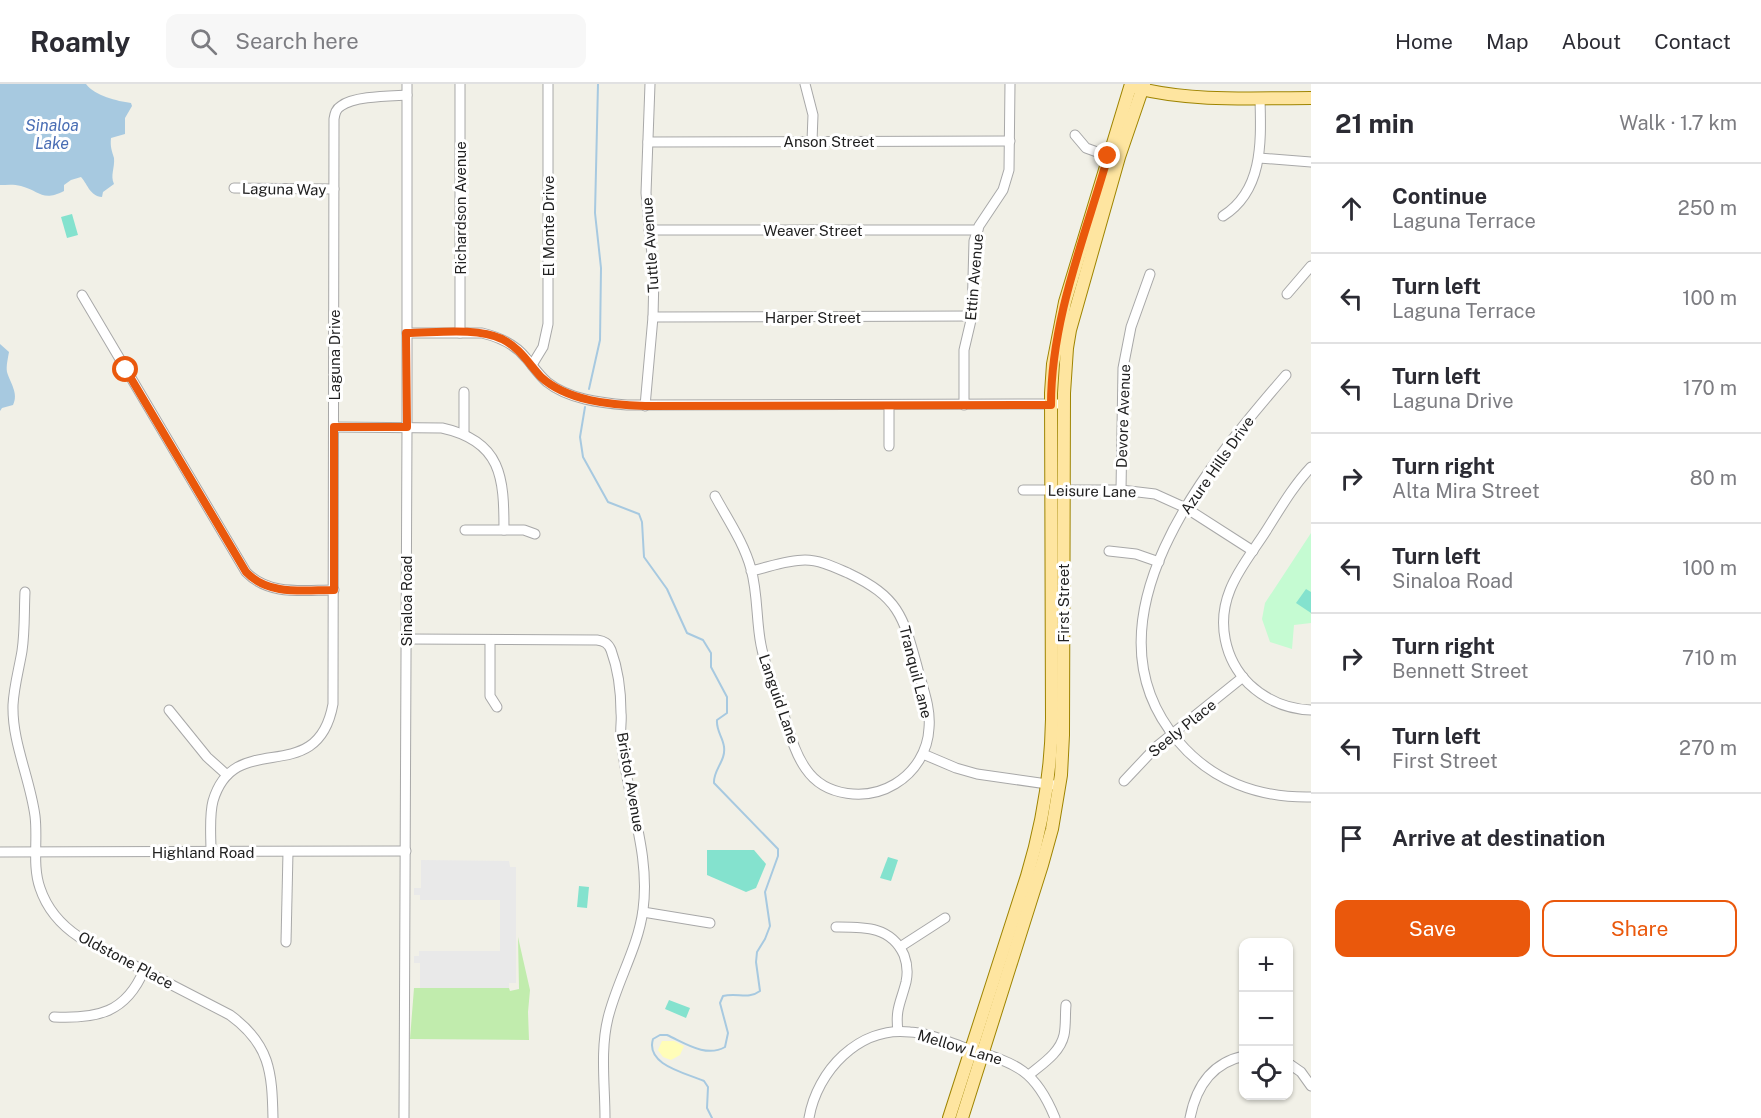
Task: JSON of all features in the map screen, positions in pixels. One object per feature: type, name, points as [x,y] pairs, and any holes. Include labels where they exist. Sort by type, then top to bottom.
[{"type":"main road","points":[[1137,86],[1183,95],[1311,98]]},
{"type":"main road","name":"First Street","points":[[950,1118],[977,1051],[1042,866],[1052,829],[1052,719],[1058,490],[1058,404],[1053,364],[1059,328],[1108,156],[1137,86]]},
{"type":"main road","name":"First Street","points":[[1058,404],[1070,330],[1137,86]]},
{"type":"main road","name":"First Street","points":[[962,1118],[977,1051]]},
{"type":"street","name":"Sinaloa Road","points":[[404,1118],[406,84]]},
{"type":"street","name":"Richardson Avenue","points":[[460,84],[460,333]]},
{"type":"street","name":"El Monte Drive","points":[[532,365],[543,346],[548,324],[548,84]]},
{"type":"street","name":"Tuttle Avenue","points":[[645,406],[653,317],[654,275],[646,193],[650,84]]},
{"type":"street","points":[[805,84],[813,115],[812,141]]},
{"type":"street","name":"Ettin Avenue","points":[[964,405],[964,350],[972,316],[973,252],[978,230],[986,214],[997,200],[1010,170],[1010,84]]},
{"type":"street","name":"Laguna Drive","points":[[227,775],[252,760],[285,757],[300,752],[314,743],[325,730],[330,718],[333,704],[334,590],[334,119],[337,110],[345,104],[406,94]]},
{"type":"street","points":[[1223,216],[1229,213],[1247,192],[1254,176],[1259,158],[1260,98]]},
{"type":"street","points":[[1075,135],[1086,148],[1108,156]]},
{"type":"street","name":"Anson Street","points":[[648,142],[1010,141]]},
{"type":"street","points":[[1259,158],[1311,162]]},
{"type":"street","name":"Laguna Way","points":[[234,188],[334,189]]},
{"type":"street","name":"Weaver Street","points":[[649,230],[978,230]]},
{"type":"street","points":[[1287,294],[1311,266]]},
{"type":"street","name":"Devore Avenue","points":[[1121,490],[1124,368],[1131,327],[1150,274]]},
{"type":"street","points":[[82,295],[246,572],[258,583],[274,589],[334,590]]},
{"type":"street","name":"Harper Street","points":[[653,317],[972,316]]},
{"type":"street","points":[[406,333],[482,333],[501,339],[518,349],[548,382],[568,394],[612,404],[645,406],[1058,404]]},
{"type":"street","name":"Azure Hills Drive","points":[[1286,375],[1233,436],[1172,531],[1144,609],[1141,654],[1151,695],[1160,716],[1173,735],[1207,768],[1234,784],[1265,794],[1311,797]]},
{"type":"street","points":[[464,392],[464,434]]},
{"type":"street","points":[[890,405],[890,446]]},
{"type":"street","points":[[334,427],[442,428],[464,434],[484,449],[498,470],[504,491],[504,530]]},
{"type":"street","points":[[1311,467],[1293,490],[1231,588],[1224,617],[1227,649],[1243,677],[1268,699],[1289,707],[1311,710]]},
{"type":"street","name":"Leisure Lane","points":[[1023,490],[1121,490],[1155,494],[1186,508],[1253,551]]},
{"type":"street","name":"Languid Lane","points":[[715,496],[741,541],[751,571],[764,659],[799,757],[811,775],[822,785],[837,791],[854,794],[871,793],[888,788],[902,779],[914,768],[923,754]]},
{"type":"street","points":[[465,530],[524,530],[535,534]]},
{"type":"street","points":[[1109,551],[1136,554],[1159,562]]},
{"type":"street","name":"Tranquil Lane","points":[[751,571],[793,561],[819,562],[868,583],[889,600],[907,629],[928,707],[929,731],[923,754]]},
{"type":"street","name":"Oldstone Place","points":[[26,592],[22,650],[14,689],[13,716],[16,740],[34,814],[36,870],[47,905],[58,920],[79,937],[244,1024],[265,1054],[271,1073],[273,1118]]},
{"type":"street","name":"Bristol Avenue","points":[[406,639],[597,640],[609,647],[621,697],[622,746],[642,849],[645,891],[637,939],[613,999],[607,1021],[605,1118]]},
{"type":"street","points":[[490,640],[490,696],[497,706]]},
{"type":"street","name":"Seely Place","points":[[1124,781],[1144,759],[1243,677]]},
{"type":"street","points":[[169,710],[207,757],[227,775],[213,803],[211,852]]},
{"type":"street","points":[[923,754],[977,774],[1053,785]]},
{"type":"street","name":"Highland Road","points":[[0,852],[406,851]]},
{"type":"street","points":[[286,942],[288,852]]},
{"type":"street","points":[[643,912],[710,923]]},
{"type":"street","points":[[900,947],[945,918]]},
{"type":"street","points":[[836,927],[876,929],[890,936],[900,947],[906,959],[907,973],[897,1008],[898,1031]]},
{"type":"street","points":[[54,1017],[86,1018],[111,1010],[131,993],[144,970]]},
{"type":"street","points":[[1029,1075],[1049,1058],[1060,1044],[1064,1035],[1066,1005]]},
{"type":"street","name":"Mellow Lane","points":[[809,1118],[820,1083],[837,1061],[865,1041],[898,1031],[921,1034],[1010,1063],[1029,1075],[1046,1097],[1055,1118]]},
{"type":"street","points":[[1190,1118],[1196,1096],[1203,1082],[1220,1065],[1239,1058]]},
{"type":"street","points":[[1293,1067],[1311,1086]]},
{"type":"green space","points":[[1311,533],[1311,623],[1294,625],[1292,649],[1270,642],[1262,619],[1265,603]]},
{"type":"green space","points":[[518,937],[530,990],[529,1040],[410,1039],[414,988],[509,988],[510,991],[519,989]]},
{"type":"sand","points":[[662,1041],[674,1041],[684,1046],[680,1055],[671,1060],[663,1057],[658,1050]]},
{"type":"shaded area","points":[[72,214],[78,235],[67,238],[61,217]]},
{"type":"shaded area","points":[[1306,589],[1311,592],[1311,613],[1296,603]]},
{"type":"shaded area","points":[[707,850],[754,850],[766,864],[756,888],[746,892],[707,875]]},
{"type":"shaded area","points":[[888,857],[898,860],[891,881],[880,878]]},
{"type":"shaded area","points":[[421,860],[509,861],[510,867],[516,867],[516,983],[509,983],[509,988],[420,988],[420,963],[414,963],[414,956],[419,956],[419,951],[500,951],[500,900],[420,900],[420,895],[414,895],[414,888],[421,888]]},
{"type":"shaded area","points":[[579,886],[589,887],[587,908],[577,907]]},
{"type":"shaded area","points":[[669,1000],[690,1008],[686,1018],[665,1009]]},
{"type":"water","name":"Sinaloa Lake","points":[[0,84],[86,84],[101,95],[131,103],[132,106],[125,118],[125,134],[111,138],[114,184],[103,192],[102,197],[92,192],[81,177],[71,180],[64,185],[64,191],[51,196],[18,185],[0,185]]},
{"type":"water","points":[[0,344],[9,352],[7,372],[15,401],[13,405],[2,408],[0,411]]},
{"type":"waterway","points":[[589,389],[600,340],[601,268],[595,213],[598,84]]},
{"type":"waterway","points":[[585,407],[580,437],[583,457],[608,502],[639,514],[642,522],[644,557],[667,589],[687,633],[703,640],[711,653],[711,667],[727,697],[727,713],[717,720],[724,752],[715,774],[714,783],[778,849],[778,856],[765,892],[770,926],[757,952],[760,991],[751,995],[723,996],[720,1003],[728,1033],[725,1047],[710,1051],[688,1045],[667,1035],[660,1035],[653,1039],[652,1048],[661,1062],[704,1081],[708,1087],[707,1108],[712,1118]]},
{"type":"route","points":[[126,370],[241,565],[251,578],[274,589],[334,590],[334,427],[407,427],[406,333],[482,333],[501,339],[518,349],[539,374],[558,389],[568,394],[612,404],[645,406],[1051,405],[1053,364],[1059,328],[1108,156]]}]
